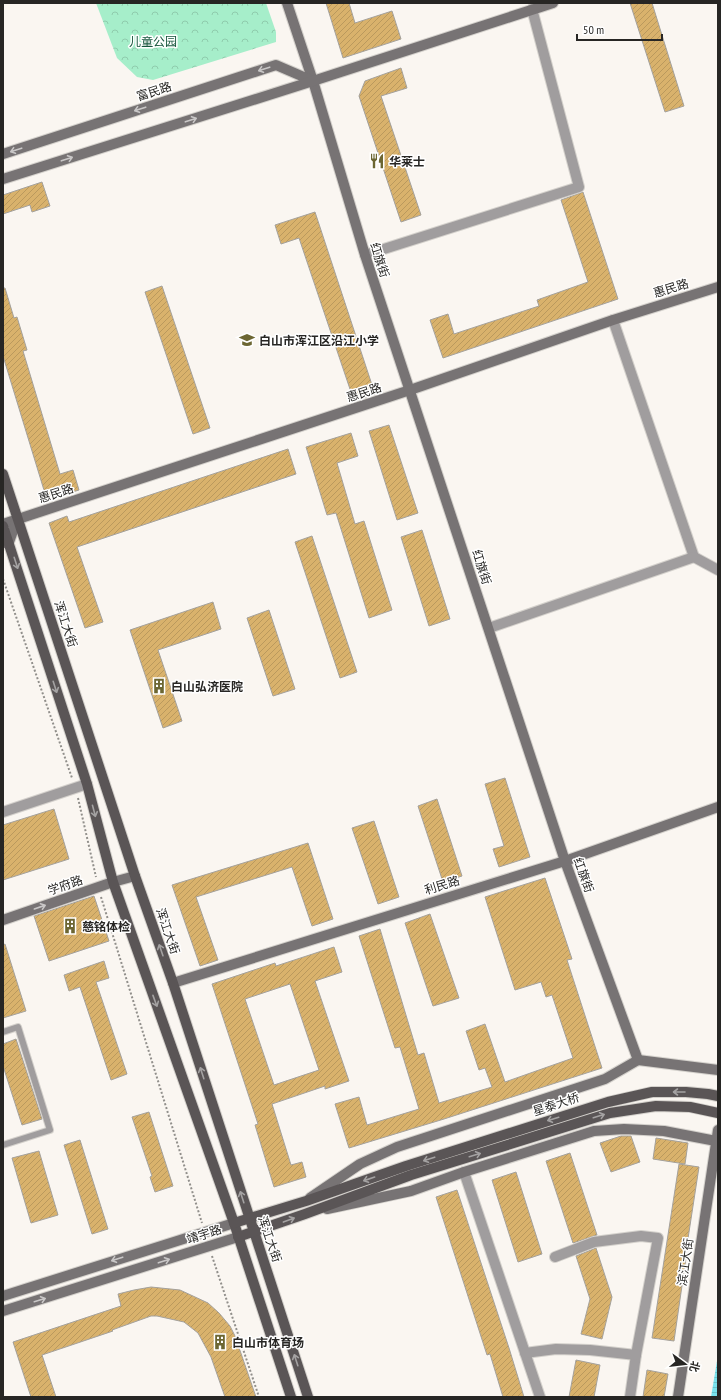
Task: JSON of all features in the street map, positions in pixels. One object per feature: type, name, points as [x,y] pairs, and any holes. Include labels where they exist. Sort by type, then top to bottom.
[{"type":"main road","name":"浑江大街","points":[[3,474],[135,876],[173,983],[308,1397]]},
{"type":"main road","points":[[3,525],[6,543],[87,784],[112,882],[234,1223],[291,1397]]},
{"type":"main road","name":"星泰大桥","points":[[408,1171],[608,1102],[652,1092],[686,1092],[718,1096]]},
{"type":"main road","name":"星泰大桥","points":[[408,1171],[610,1113],[656,1106],[690,1107],[718,1113]]},
{"type":"main road","name":"靖宇路","points":[[234,1223],[408,1171]]},
{"type":"main road","name":"靖宇路","points":[[238,1237],[305,1214],[408,1171]]},
{"type":"street","name":"红旗街","points":[[287,3],[364,255],[565,860],[638,1060]]},
{"type":"street","points":[[3,179],[553,3]]},
{"type":"street","points":[[364,255],[579,187],[532,10]]},
{"type":"street","name":"富民路","points":[[3,154],[276,65],[312,81]]},
{"type":"street","name":"惠民路","points":[[3,525],[410,390],[613,320],[718,287]]},
{"type":"street","points":[[613,320],[694,557],[718,570]]},
{"type":"street","points":[[6,543],[17,520]]},
{"type":"street","points":[[489,628],[694,557]]},
{"type":"street","points":[[3,812],[87,784]]},
{"type":"street","name":"利民路","points":[[173,983],[565,860],[718,808]]},
{"type":"street","name":"学府路","points":[[3,920],[112,882],[135,876]]},
{"type":"street","points":[[306,1201],[360,1164],[398,1147],[605,1079],[638,1060],[718,1070]]},
{"type":"street","points":[[305,1214],[411,1191],[464,1172],[594,1130],[624,1128],[664,1131],[716,1141]]},
{"type":"street","name":"滨江大街","points":[[678,1397],[718,1130]]},
{"type":"street","points":[[464,1172],[540,1397]]},
{"type":"street","name":"靖宇路","points":[[3,1296],[234,1223]]},
{"type":"street","points":[[555,1257],[594,1242],[641,1236],[658,1238],[636,1355],[630,1397]]},
{"type":"street","name":"靖宇路","points":[[3,1311],[238,1237]]},
{"type":"street","points":[[526,1353],[562,1349],[590,1350],[636,1355]]},
{"type":"lane","points":[[3,1032],[18,1027],[50,1130],[3,1145]]},
{"type":"path","points":[[3,579],[75,788],[98,887],[204,1232]]},
{"type":"path","points":[[209,1246],[259,1397]]},
{"type":"green space","name":"儿童公园","points":[[96,3],[266,3],[276,32],[276,42],[153,80],[137,77],[117,58]]},
{"type":"water","points":[[718,1355],[718,1397],[711,1397]]},
{"type":"building","points":[[326,3],[349,3],[355,23],[392,11],[401,39],[343,58]]},
{"type":"building","points":[[630,3],[652,3],[684,106],[665,112]]},
{"type":"building","points":[[401,68],[407,88],[381,96],[421,215],[401,222],[359,96],[365,81]]},
{"type":"building","points":[[42,182],[50,206],[32,212],[30,205],[3,214],[3,195]]},
{"type":"building","points":[[583,192],[618,299],[443,358],[430,320],[448,314],[454,334],[539,306],[537,300],[588,282],[561,200]]},
{"type":"building","points":[[315,212],[375,394],[354,401],[299,238],[281,244],[275,225]]},
{"type":"building","points":[[162,286],[210,428],[193,434],[145,292]]},
{"type":"building","points":[[3,288],[5,288],[14,318],[17,317],[27,350],[23,351],[60,474],[73,470],[79,490],[47,500],[3,356]]},
{"type":"building","points":[[389,425],[418,513],[397,520],[369,431]]},
{"type":"building","points":[[351,433],[358,456],[337,463],[355,524],[364,521],[392,610],[369,618],[336,513],[327,515],[306,447]]},
{"type":"building","points":[[288,449],[296,474],[77,547],[103,622],[85,628],[49,523],[67,516],[69,522]]},
{"type":"building","points":[[422,530],[450,619],[429,626],[401,537]]},
{"type":"building","points":[[312,536],[357,672],[340,678],[295,542]]},
{"type":"building","name":"白山弘济医院","points":[[213,602],[221,629],[158,650],[182,721],[163,728],[130,630]]},
{"type":"building","points":[[269,610],[295,689],[273,696],[247,618]]},
{"type":"building","points":[[505,778],[530,857],[499,867],[493,849],[504,846],[485,784]]},
{"type":"building","points":[[437,799],[462,876],[443,882],[418,806]]},
{"type":"building","points":[[54,809],[69,859],[3,880],[3,825]]},
{"type":"building","points":[[374,821],[399,897],[378,904],[352,828]]},
{"type":"building","points":[[308,843],[333,919],[312,926],[292,867],[196,897],[218,960],[200,966],[172,885]]},
{"type":"building","points":[[545,878],[572,959],[567,960],[602,1068],[349,1148],[335,1104],[359,1097],[367,1125],[419,1109],[400,1047],[395,1048],[359,936],[380,929],[418,1055],[424,1053],[439,1103],[492,1087],[485,1068],[479,1070],[466,1031],[485,1024],[505,1082],[573,1058],[552,995],[546,997],[541,982],[515,990],[485,897]]},
{"type":"building","name":"慈铭体检","points":[[94,896],[109,941],[49,961],[34,916]]},
{"type":"building","points":[[430,914],[459,998],[433,1006],[405,923]]},
{"type":"building","points":[[5,944],[26,1011],[3,1018],[3,945]]},
{"type":"building","points":[[334,947],[342,972],[315,981],[349,1081],[325,1089],[325,1086],[272,1104],[291,1165],[302,1162],[306,1177],[274,1187],[255,1125],[258,1124],[212,984],[275,963],[276,966]],"holes":[[[290,984],[319,1070],[274,1085],[245,999]]]},
{"type":"building","points":[[104,961],[109,978],[96,982],[127,1074],[111,1080],[80,987],[69,991],[64,975]]},
{"type":"building","points":[[16,1039],[42,1119],[22,1125],[3,1066],[3,1044]]},
{"type":"building","points":[[149,1112],[173,1186],[155,1192],[150,1177],[152,1176],[132,1117]]},
{"type":"building","points":[[621,1136],[631,1136],[640,1162],[611,1172],[600,1143]]},
{"type":"building","points":[[656,1138],[688,1143],[685,1164],[653,1159]]},
{"type":"building","points":[[80,1140],[108,1229],[92,1234],[64,1145]]},
{"type":"building","points":[[39,1151],[58,1215],[31,1223],[12,1158]]},
{"type":"building","points":[[570,1153],[597,1235],[573,1243],[546,1161]]},
{"type":"building","points":[[679,1164],[699,1167],[674,1341],[652,1338]]},
{"type":"building","points":[[516,1172],[542,1254],[518,1262],[492,1180]]},
{"type":"building","points":[[457,1190],[524,1397],[503,1397],[490,1354],[487,1355],[436,1197]]},
{"type":"building","points":[[596,1248],[612,1297],[602,1339],[581,1334],[590,1299],[576,1256]]},
{"type":"building","name":"白山市体育场","points":[[151,1287],[180,1290],[208,1303],[219,1313],[230,1326],[235,1336],[256,1397],[225,1397],[211,1357],[198,1333],[184,1322],[151,1316],[112,1330],[113,1331],[42,1355],[56,1397],[31,1397],[13,1342],[121,1306],[118,1294]]},
{"type":"building","points":[[576,1360],[600,1365],[594,1397],[569,1397]]},
{"type":"building","points":[[647,1370],[668,1374],[664,1397],[643,1397]]},
{"type":"place","name":"华莱士","points":[[377,161]]},
{"type":"place","name":"白山市浑江区沿江小学","points":[[247,340]]},
{"type":"place","name":"白山弘济医院","points":[[159,686]]},
{"type":"place","name":"慈铭体检","points":[[70,926]]},
{"type":"place","name":"白山市体育场","points":[[220,1342]]}]
